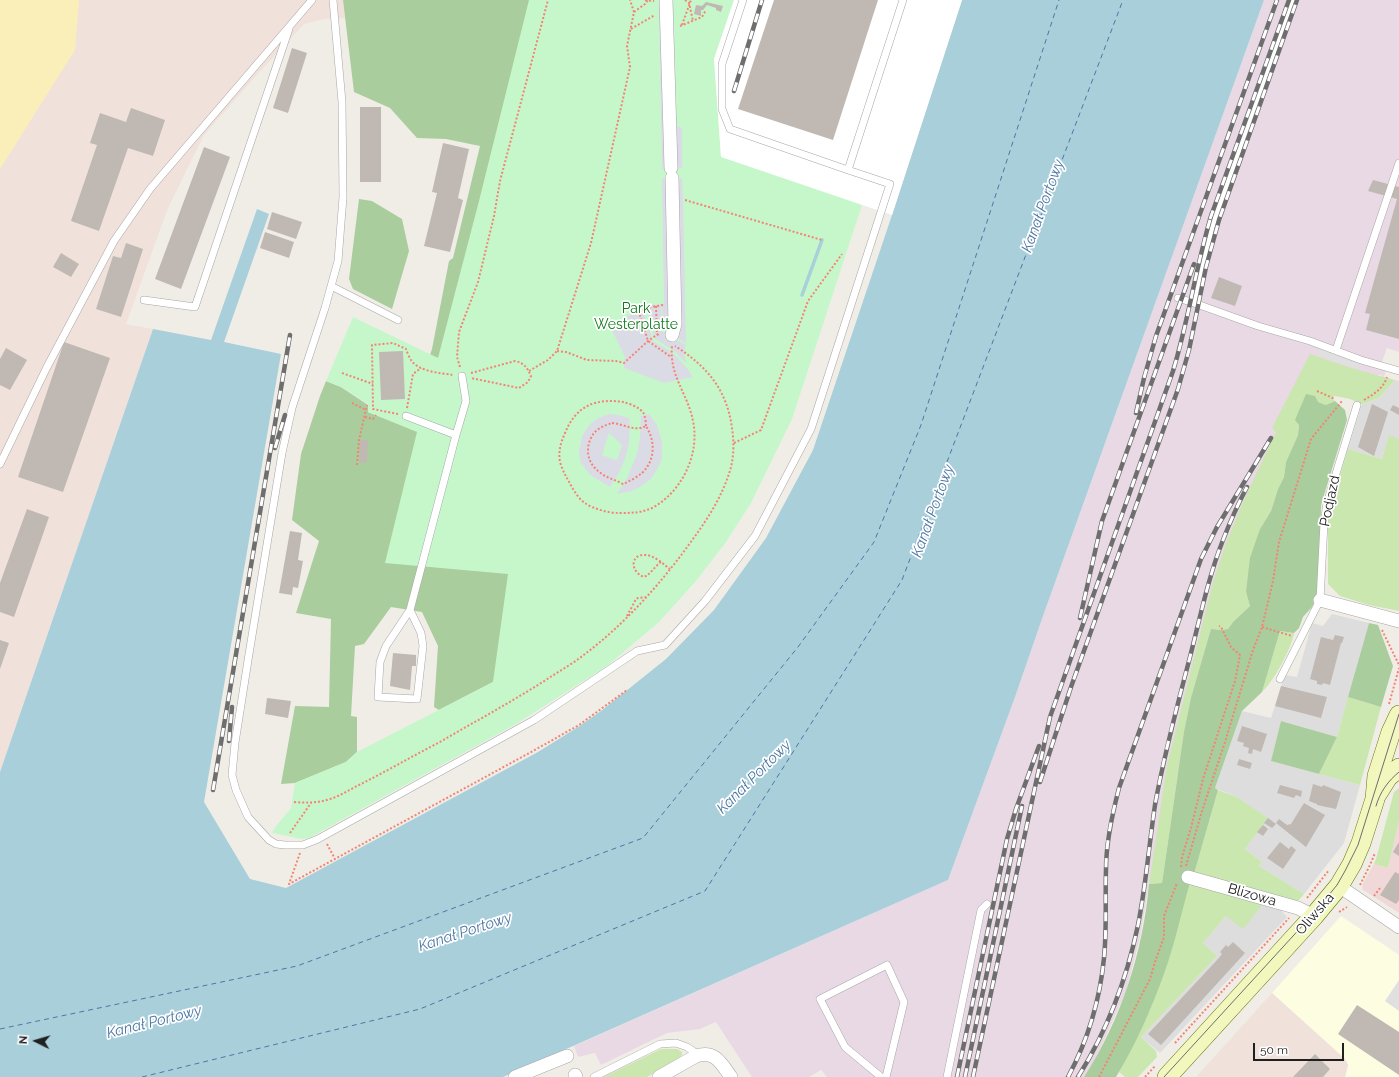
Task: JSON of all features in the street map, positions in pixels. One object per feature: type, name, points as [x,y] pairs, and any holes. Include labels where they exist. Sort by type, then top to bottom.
[{"type":"street","points":[[666,4],[675,324],[667,337]]},
{"type":"street","points":[[1320,600],[1399,621]]},
{"type":"street","name":"Oliwska","points":[[1162,1070],[1306,912],[1339,886],[1359,849],[1375,799],[1377,776],[1391,732],[1394,710]]},
{"type":"street","points":[[1375,799],[1388,777],[1399,768]]},
{"type":"street","name":"Blizowa","points":[[1183,874],[1306,912]]},
{"type":"street","points":[[1339,886],[1399,927]]},
{"type":"street","points":[[659,1077],[702,1054],[715,1057],[731,1077]]},
{"type":"street","points":[[515,1077],[567,1056]]},
{"type":"lane","points":[[0,464],[47,367],[114,241],[150,189],[312,0]]},
{"type":"lane","points":[[333,0],[342,102],[343,197],[338,261],[292,408],[282,453],[248,661],[232,775],[236,790],[248,818],[269,840],[276,844],[285,846],[303,845],[323,836],[534,720],[637,651],[665,645],[705,601],[754,536],[811,429],[890,184],[730,129],[722,109],[722,64],[743,0]]},
{"type":"lane","points":[[848,170],[903,0]]},
{"type":"lane","points":[[1194,303],[1211,227],[1293,0]]},
{"type":"lane","points":[[144,300],[195,307],[290,25]]},
{"type":"lane","points":[[1336,350],[1399,163]]},
{"type":"lane","points":[[331,286],[398,320]]},
{"type":"lane","points":[[1178,298],[1258,326],[1399,371]]},
{"type":"lane","points":[[410,610],[421,633],[422,646],[417,699],[378,697],[380,662],[386,646],[410,610],[466,401],[462,376]]},
{"type":"lane","name":"Podjazd","points":[[1280,679],[1320,600],[1324,523],[1327,503],[1357,405]]},
{"type":"lane","points":[[406,416],[456,435]]},
{"type":"lane","points":[[947,1077],[981,910],[987,904]]},
{"type":"lane","points":[[882,1077],[845,1047],[820,999],[887,965],[904,1002],[886,1077]]},
{"type":"lane","points":[[594,1077],[660,1044],[676,1043],[687,1047],[693,1051],[696,1056]]},
{"type":"path","points":[[462,376],[457,357],[460,332],[478,282],[494,216],[500,181],[548,0]]},
{"type":"path","points":[[529,371],[548,360],[557,351],[591,243],[630,67],[627,46],[634,12],[630,0]]},
{"type":"path","points":[[634,12],[648,0]]},
{"type":"path","points":[[684,0],[689,3],[693,21]]},
{"type":"path","points":[[682,25],[691,0]]},
{"type":"path","points":[[630,29],[666,4]]},
{"type":"path","points":[[666,30],[702,17],[706,10]]},
{"type":"path","points":[[672,198],[683,199],[822,240]]},
{"type":"path","points":[[734,443],[761,430],[808,301],[842,254]]},
{"type":"path","points":[[671,357],[648,341],[639,312],[656,306],[674,305]]},
{"type":"path","points":[[656,306],[657,334]]},
{"type":"path","points":[[557,351],[566,352],[586,360],[616,361],[624,363],[657,334]]},
{"type":"path","points":[[657,334],[667,337]]},
{"type":"path","points":[[294,802],[311,803],[331,799],[377,776],[520,697],[584,655],[626,619],[670,569],[706,522],[723,489],[731,466],[734,443],[731,422],[725,400],[716,383],[703,367],[667,337],[657,334]]},
{"type":"path","points":[[421,368],[413,374],[406,416],[373,409],[372,345],[393,343],[406,349],[412,362],[421,368],[504,386],[519,388],[528,382],[530,376],[529,371],[522,363],[515,361],[462,376]]},
{"type":"path","points":[[646,426],[640,429],[630,428],[621,424],[603,426],[596,431],[589,442],[588,452],[590,461],[595,469],[623,484],[641,474],[645,470],[653,454],[653,442],[646,426],[644,414],[638,408],[628,403],[600,401],[589,404],[580,410],[569,422],[561,439],[560,461],[566,477],[576,494],[584,503],[599,509],[617,513],[636,513],[651,508],[664,499],[678,485],[690,464],[694,444],[694,421],[688,404],[676,380],[671,357],[672,348]]},
{"type":"path","points":[[342,373],[373,384]]},
{"type":"path","points":[[1357,405],[1377,392],[1385,384],[1386,379]]},
{"type":"path","points":[[1317,392],[1335,399]]},
{"type":"path","points":[[1099,1077],[1150,979],[1164,937],[1164,916],[1183,874],[1251,656],[1262,627],[1274,581],[1279,542],[1311,439],[1342,401]]},
{"type":"path","points":[[352,403],[366,410]]},
{"type":"path","points":[[357,465],[359,440],[367,405]]},
{"type":"path","points":[[365,417],[373,419],[376,415]]},
{"type":"path","points":[[661,562],[649,575],[644,577],[634,571],[633,565],[635,559],[640,555],[647,555],[661,562],[670,569]]},
{"type":"path","points":[[626,619],[636,599],[646,597]]},
{"type":"path","points":[[1374,615],[1399,665]]},
{"type":"path","points":[[1183,874],[1182,857],[1191,828],[1202,779],[1235,681],[1240,655],[1231,647],[1221,627],[1219,626]]},
{"type":"path","points":[[1262,627],[1300,638]]},
{"type":"path","points":[[1394,710],[1399,668]]},
{"type":"path","points":[[303,845],[289,884],[534,751],[579,725],[627,690]]},
{"type":"path","points":[[290,833],[311,803]]},
{"type":"path","points":[[323,836],[335,859]]},
{"type":"path","points":[[1174,1045],[1306,912],[1331,868]]},
{"type":"path","points":[[1372,899],[1380,888]]},
{"type":"path","points":[[1335,916],[1347,907]]},
{"type":"path","points":[[1145,1077],[1162,1070]]},
{"type":"shaded area","points":[[0,0],[343,0],[345,18],[324,19],[304,24],[204,135],[168,208],[126,324],[153,329],[0,772]]},
{"type":"shaded area","points":[[659,0],[673,0],[675,125],[682,128],[682,168],[662,169]]},
{"type":"shaded area","points":[[1264,0],[1399,0],[1399,352],[1387,348],[1382,362],[1388,364],[1384,377],[1380,375],[1321,376],[1234,563],[1149,884],[1140,938],[1126,992],[1096,1058],[1084,1077],[827,1077],[821,1070],[809,1077],[752,1077],[716,1022],[700,1029],[667,1033],[601,1065],[595,1053],[578,1057],[574,1046],[948,880],[1015,697]]},
{"type":"shaded area","points":[[682,178],[686,343],[663,330],[662,305],[664,303],[662,179]]},
{"type":"shaded area","points":[[661,304],[662,331],[686,345],[684,352],[686,363],[672,349],[655,339],[647,311],[651,309],[650,305]]},
{"type":"shaded area","points":[[643,309],[653,341],[677,357],[690,372],[692,377],[664,383],[624,368],[624,359],[626,359],[611,328],[631,314]]},
{"type":"shaded area","points":[[1321,345],[1361,360],[1357,369],[1316,354]]},
{"type":"shaded area","points":[[1395,380],[1399,381],[1399,439],[1389,436],[1382,459],[1348,449],[1362,404],[1379,398]]},
{"type":"shaded area","points":[[609,414],[629,418],[629,444],[625,459],[619,473],[610,487],[590,475],[581,463],[579,453],[582,436],[590,424],[598,418]],"holes":[[[609,433],[622,445],[617,460],[602,455]]]},
{"type":"shaded area","points":[[649,414],[657,425],[662,442],[662,458],[658,468],[651,479],[640,487],[632,491],[617,494],[627,478],[637,454],[640,437],[641,416]]},
{"type":"shaded area","points":[[1332,614],[1369,623],[1337,737],[1281,721],[1271,761],[1360,785],[1344,843],[1304,894],[1259,866],[1262,862],[1245,849],[1267,818],[1237,797],[1215,788],[1242,711],[1271,718],[1285,675],[1297,677],[1312,623],[1323,626]]},
{"type":"shaded area","points":[[1399,821],[1399,913],[1362,889],[1363,883],[1374,864],[1388,868]]},
{"type":"shaded area","points":[[1263,904],[1280,909],[1287,917],[1160,1053],[1141,1037],[1217,956],[1203,943],[1226,916]]},
{"type":"shaded area","points":[[1341,916],[1399,955],[1399,1077],[1345,1077],[1348,1065],[1345,1059],[1272,993]]},
{"type":"shaded area","points":[[1399,980],[1399,1011],[1385,1001]]},
{"type":"shaded area","points":[[1272,993],[1345,1059],[1348,1065],[1345,1077],[1196,1077]]},
{"type":"green space","points":[[343,0],[609,0],[561,487],[493,682],[439,710],[434,707],[438,646],[422,612],[391,607],[364,644],[355,646],[351,716],[357,717],[357,752],[346,762],[295,783],[281,784],[295,706],[329,707],[331,619],[296,613],[319,541],[292,520],[301,454],[326,381],[341,387],[368,405],[368,412],[417,431],[438,358],[430,355],[449,261],[453,258],[480,146],[446,139],[417,138],[390,108],[354,92]]},
{"type":"green space","name":"Park Westerplatte","points":[[529,0],[734,0],[714,59],[721,156],[862,205],[792,419],[751,503],[726,542],[696,581],[659,622],[607,666],[516,724],[309,838],[302,839],[272,833],[291,808],[295,783],[346,762],[357,752],[493,682],[508,574],[385,563],[417,432],[368,412],[368,404],[341,387],[326,381],[353,317],[438,358]]},
{"type":"green space","points":[[359,199],[372,201],[402,219],[409,251],[392,309],[353,289],[349,279]]},
{"type":"green space","points":[[1310,354],[1348,367],[1395,380],[1379,398],[1362,404],[1350,399],[1335,396],[1332,397],[1335,401],[1326,405],[1318,402],[1299,425],[1298,435],[1286,462],[1284,477],[1278,489],[1271,511],[1260,529],[1246,592],[1250,606],[1233,622],[1228,629],[1211,629],[1191,698],[1184,732],[1162,883],[1149,884],[1167,765],[1213,582],[1225,546],[1242,504],[1276,432],[1272,428]]},
{"type":"green space","points":[[1306,394],[1315,396],[1318,402],[1326,405],[1335,401],[1345,410],[1347,420],[1321,505],[1320,580],[1317,595],[1312,607],[1303,617],[1299,628],[1294,633],[1280,631],[1262,692],[1242,711],[1215,788],[1218,790],[1194,874],[1189,882],[1169,960],[1155,999],[1137,1039],[1116,1077],[1084,1077],[1109,1032],[1128,985],[1142,935],[1149,884],[1162,883],[1184,732],[1191,698],[1211,629],[1228,629],[1233,622],[1250,606],[1246,592],[1250,558],[1260,529],[1271,511],[1278,489],[1284,477],[1286,462],[1298,435],[1299,425],[1295,420]]},
{"type":"green space","points":[[1389,435],[1399,439],[1399,611],[1369,605],[1340,596],[1328,584],[1328,524],[1331,506],[1348,449],[1382,459]]},
{"type":"green space","points":[[1369,623],[1378,625],[1393,666],[1381,707],[1348,697]]},
{"type":"green space","points":[[1280,631],[1294,633],[1293,639],[1281,664],[1271,681],[1262,692]]},
{"type":"green space","points":[[1348,697],[1381,707],[1360,785],[1319,774],[1337,737]]},
{"type":"green space","points":[[1281,721],[1337,737],[1319,774],[1271,761]]},
{"type":"green space","points":[[1399,788],[1399,821],[1388,868],[1374,864],[1394,792]]},
{"type":"green space","points":[[1218,790],[1237,797],[1268,818],[1245,849],[1262,862],[1259,866],[1304,894],[1298,901],[1194,874]]},
{"type":"green space","points":[[1189,882],[1263,904],[1243,929],[1226,916],[1203,943],[1217,956],[1141,1037],[1156,1051],[1157,1057],[1138,1077],[1125,1077],[1119,1072],[1151,1007],[1165,970]]},
{"type":"green space","points":[[661,1049],[677,1049],[682,1052],[682,1055],[677,1060],[647,1077],[604,1077]]},
{"type":"sand","points":[[0,0],[79,0],[75,50],[0,169]]},
{"type":"water","name":"Kanał Portowy","points":[[962,0],[1264,0],[1015,697],[948,880],[503,1077],[0,1077],[0,772],[153,329],[211,340],[257,209],[269,214],[224,342],[281,354],[204,802],[250,879],[286,888],[538,752],[578,727],[601,711],[666,659],[714,610],[766,538],[813,450]]},
{"type":"pier","points":[[734,0],[962,0],[892,215],[721,157],[714,59]]},
{"type":"building","points":[[774,0],[878,0],[833,140],[738,109]]},
{"type":"building","points":[[706,2],[723,6],[721,12],[716,10],[716,8],[707,5],[703,10],[701,10],[701,16],[694,14],[696,5],[702,6]]},
{"type":"building","points":[[292,48],[307,53],[288,113],[273,108]]},
{"type":"building","points":[[360,107],[381,107],[381,182],[360,182]]},
{"type":"building","points":[[131,108],[165,120],[153,156],[128,148],[99,231],[71,221],[97,145],[90,143],[100,113],[126,122]]},
{"type":"building","points":[[443,143],[469,149],[458,198],[463,200],[450,252],[424,246],[437,193],[432,192]]},
{"type":"building","points":[[204,147],[230,157],[181,289],[155,279]]},
{"type":"building","points":[[1373,180],[1399,187],[1399,339],[1366,330],[1370,314],[1365,313],[1397,199],[1368,191]]},
{"type":"building","points":[[272,212],[302,222],[296,239],[267,229]]},
{"type":"building","points":[[265,232],[294,242],[289,258],[260,248]]},
{"type":"building","points":[[126,243],[143,249],[121,317],[96,309],[113,256],[121,258]]},
{"type":"building","points":[[61,253],[79,264],[71,277],[53,267]]},
{"type":"building","points":[[1219,277],[1242,286],[1235,306],[1211,298]]},
{"type":"building","points":[[64,342],[110,358],[63,492],[18,477]]},
{"type":"building","points":[[6,348],[27,360],[10,390],[0,385],[0,359]]},
{"type":"building","points":[[403,351],[405,399],[381,400],[379,352]]},
{"type":"building","points":[[1372,404],[1388,412],[1374,456],[1358,447]]},
{"type":"building","points":[[1393,405],[1399,408],[1399,415],[1390,410]]},
{"type":"building","points":[[360,440],[368,440],[367,463],[359,462]]},
{"type":"building","points":[[27,509],[49,517],[14,617],[0,612],[0,583]]},
{"type":"building","points":[[290,531],[302,533],[298,560],[303,561],[298,588],[293,587],[292,595],[279,593]]},
{"type":"building","points":[[1335,635],[1344,637],[1330,685],[1323,683],[1322,685],[1317,684],[1317,681],[1310,679],[1321,637],[1333,640]]},
{"type":"building","points":[[0,640],[9,643],[0,669]]},
{"type":"building","points":[[393,653],[416,655],[416,666],[412,666],[410,690],[390,686]]},
{"type":"building","points":[[1281,686],[1327,697],[1321,718],[1275,706]]},
{"type":"building","points":[[267,698],[291,701],[288,718],[265,714]]},
{"type":"building","points":[[1242,726],[1267,734],[1261,752],[1253,749],[1252,754],[1248,753],[1249,748],[1243,746],[1244,743],[1237,741]]},
{"type":"building","points":[[1239,759],[1252,763],[1250,769],[1237,765]]},
{"type":"building","points":[[1313,784],[1322,787],[1323,785],[1341,792],[1336,809],[1317,805],[1309,801]]},
{"type":"building","points":[[1280,785],[1302,791],[1301,797],[1296,795],[1294,798],[1277,793]]},
{"type":"building","points":[[1304,803],[1325,815],[1306,847],[1276,823],[1279,819],[1287,825],[1291,824]]},
{"type":"building","points":[[1268,818],[1276,824],[1272,828],[1264,823]]},
{"type":"building","points":[[1263,825],[1268,829],[1263,836],[1257,832]]},
{"type":"building","points":[[1280,842],[1289,849],[1291,846],[1296,850],[1283,869],[1267,858]]},
{"type":"building","points":[[1399,842],[1399,856],[1393,852]]},
{"type":"building","points":[[1395,872],[1399,874],[1399,900],[1396,904],[1380,895]]},
{"type":"building","points":[[1233,942],[1245,953],[1161,1045],[1148,1034],[1218,959],[1222,954],[1220,952],[1226,945],[1228,947]]},
{"type":"building","points":[[1357,1005],[1399,1032],[1399,1075],[1338,1034]]},
{"type":"building","points":[[1315,1054],[1330,1069],[1323,1077],[1293,1077]]},
{"type":"waterway","points":[[802,295],[822,240]]},
{"type":"ferry route","points":[[0,1029],[297,966],[643,838],[798,647],[874,542],[921,425],[1059,0]]},
{"type":"ferry route","points":[[142,1077],[420,1009],[705,891],[902,580],[1123,0]]},
{"type":"tram line","points":[[1164,1077],[1315,912],[1337,885],[1358,845],[1399,714]]},
{"type":"tram line","points":[[1376,806],[1385,787],[1399,772]]},
{"type":"railway","points":[[734,91],[762,0]]},
{"type":"railway","points":[[1136,413],[1156,336],[1277,0]]},
{"type":"railway","points":[[1210,219],[1289,0]]},
{"type":"railway","points":[[1040,782],[1071,687],[1178,389],[1189,350],[1206,267],[1219,220],[1297,0]]},
{"type":"railway","points":[[973,1077],[1050,717],[1173,371],[1184,332],[1201,252],[1212,213]]},
{"type":"railway","points":[[1080,618],[1102,521],[1194,264]]},
{"type":"railway","points":[[213,790],[290,335]]},
{"type":"railway","points":[[275,448],[285,415]]},
{"type":"railway","points":[[1068,1077],[1082,1049],[1100,989],[1105,947],[1106,859],[1108,839],[1119,788],[1201,559],[1217,527],[1271,438]]},
{"type":"railway","points":[[1078,1077],[1107,1023],[1128,965],[1141,910],[1155,805],[1162,768],[1213,569],[1228,527],[1247,487]]},
{"type":"railway","points":[[229,741],[232,707]]},
{"type":"railway","points":[[957,1077],[1007,839],[1016,809],[1039,746]]},
{"type":"railway","points":[[965,1077],[1022,806]]}]
